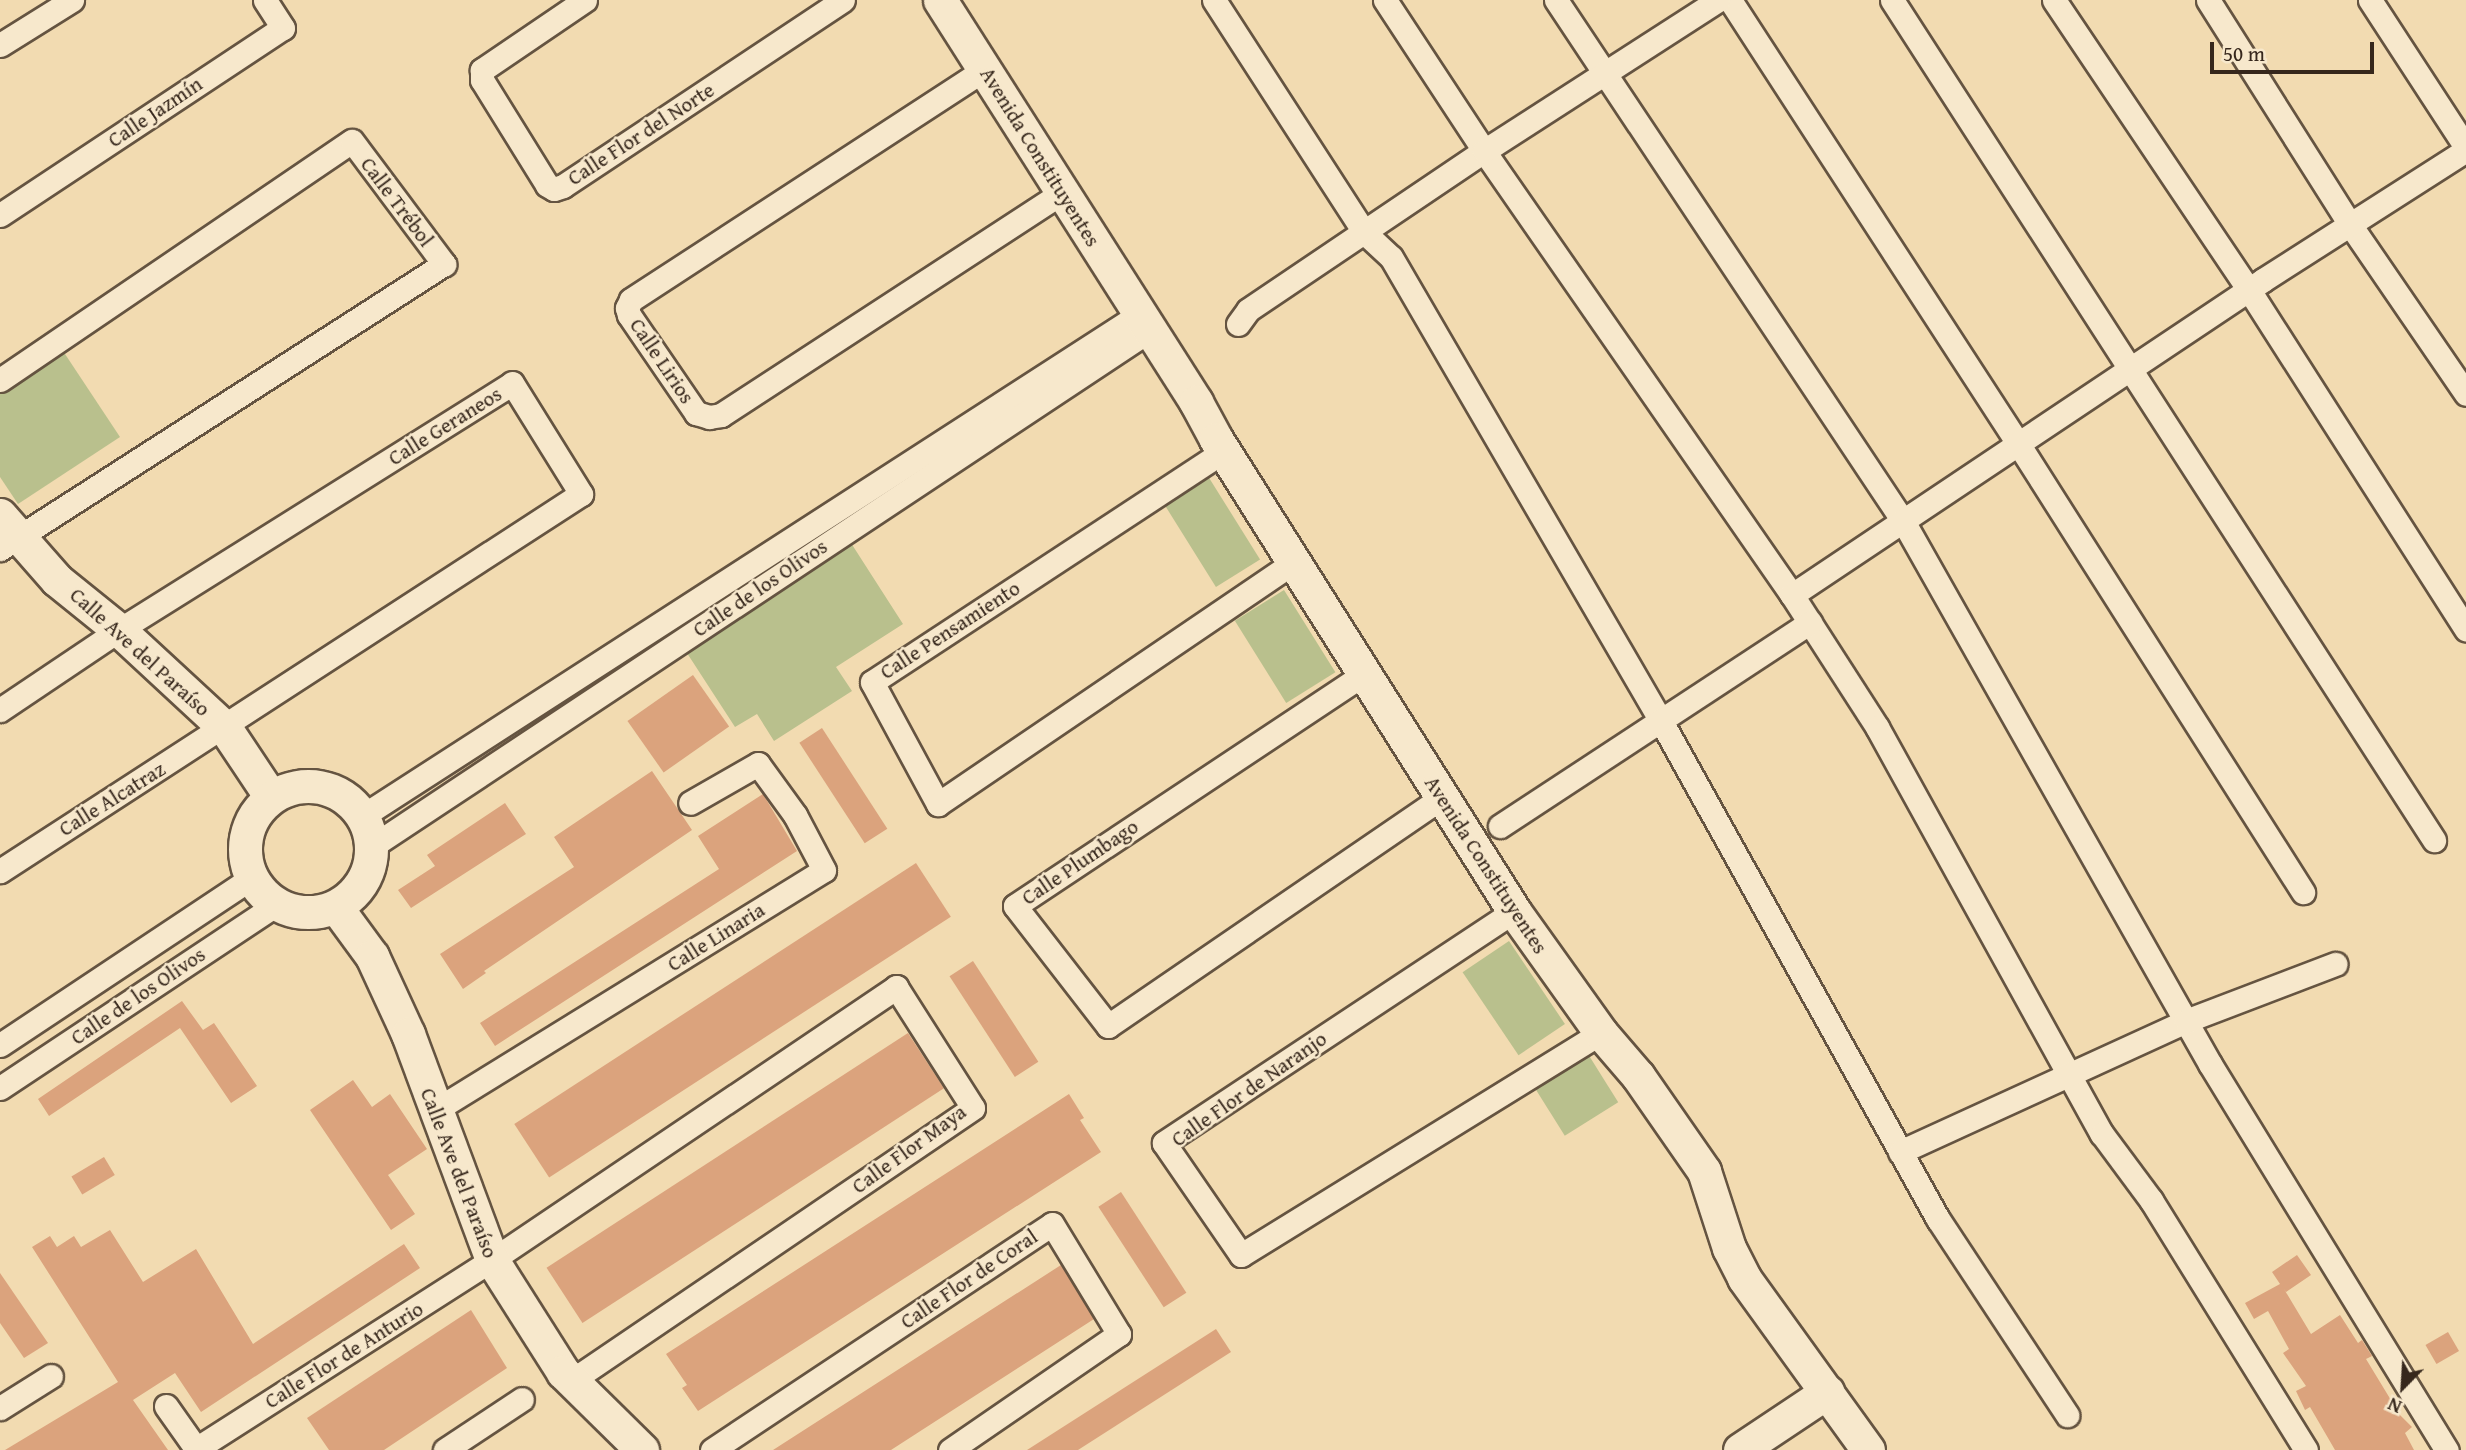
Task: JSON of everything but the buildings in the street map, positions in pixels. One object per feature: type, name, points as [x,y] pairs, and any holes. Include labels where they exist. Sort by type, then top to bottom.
[{"type":"main road","name":"Avenida Constituyentes","points":[[940,0],[1514,911],[1601,1033],[1638,1076],[1704,1171],[1729,1248],[1744,1279],[1868,1450]]},
{"type":"main road","name":"Calle Ave del Paraíso","points":[[6,534],[57,580],[119,629],[225,728],[271,797]]},
{"type":"main road","points":[[303,786],[322,788],[343,796],[366,832],[367,874],[355,893],[336,907],[313,913],[287,910],[267,899],[251,878],[246,864],[246,832],[255,813],[271,797],[303,786]]},
{"type":"main road","name":"Calle Ave del Paraíso","points":[[336,907],[372,956],[408,1034],[434,1111],[492,1260],[572,1381],[642,1450]]},
{"type":"main road","points":[[1740,1450],[1827,1392]]},
{"type":"street","points":[[0,45],[72,0]]},
{"type":"street","name":"Calle Jazmín","points":[[0,215],[283,27],[265,0]]},
{"type":"street","name":"Calle Flor del Norte","points":[[585,0],[481,70],[482,80],[547,185],[554,188],[563,186],[843,0]]},
{"type":"street","points":[[1214,0],[1365,233],[1391,257],[1661,721],[1938,1219],[2067,1415]]},
{"type":"street","points":[[1385,0],[1484,151],[1792,595],[1877,727],[2102,1134],[2165,1221],[2306,1450]]},
{"type":"street","points":[[1556,0],[1903,521],[2186,1021],[2447,1450]]},
{"type":"street","points":[[1238,324],[1248,310],[1484,151],[1718,0]]},
{"type":"street","points":[[1730,0],[2019,445],[2303,892]]},
{"type":"street","points":[[1892,0],[2434,840]]},
{"type":"street","points":[[2054,0],[2249,290],[2466,629]]},
{"type":"street","points":[[2208,0],[2349,223],[2466,394]]},
{"type":"street","points":[[1792,595],[2133,370],[2349,223],[2466,148],[2370,0]]},
{"type":"street","name":"Calle Lirios","points":[[985,69],[631,300],[629,315],[696,413],[709,417],[721,415],[1062,193]]},
{"type":"street","name":"Calle Trébol","points":[[0,380],[352,141],[444,264],[6,534]]},
{"type":"street","name":"Calle de los Olivos","points":[[366,832],[1145,322]]},
{"type":"street","name":"Calle de los Olivos","points":[[366,832],[1145,322]]},
{"type":"street","name":"Calle Geraneos","points":[[119,629],[512,383],[581,494],[225,728]]},
{"type":"street","name":"Calle Pensamiento","points":[[1223,451],[872,682],[938,804],[1294,562]]},
{"type":"street","points":[[1500,825],[1810,622]]},
{"type":"street","points":[[0,710],[119,629]]},
{"type":"street","name":"Calle Plumbago","points":[[1364,674],[1015,906],[1108,1026],[1441,797]]},
{"type":"street","name":"Calle Alcatraz","points":[[0,871],[225,728]]},
{"type":"street","name":"Calle Linaria","points":[[434,1111],[824,870],[795,815],[758,764],[690,803]]},
{"type":"street","name":"Calle de los Olivos","points":[[0,1045],[251,878]]},
{"type":"street","name":"Calle de los Olivos","points":[[0,1088],[277,904]]},
{"type":"street","name":"Calle Flor de Naranjo","points":[[1514,911],[1164,1143],[1241,1255],[1601,1033]]},
{"type":"street","points":[[1900,1152],[2186,1021],[2334,964]]},
{"type":"street","name":"Calle Flor Maya","points":[[492,1260],[896,987],[973,1108],[572,1381]]},
{"type":"street","name":"Calle Flor de Coral","points":[[712,1450],[1052,1224],[1119,1334],[950,1450]]},
{"type":"street","name":"Calle Flor de Anturio","points":[[196,1449],[492,1260]]},
{"type":"street","points":[[3,1399],[51,1376]]},
{"type":"street","points":[[445,1450],[522,1399]]},
{"type":"street","points":[[166,1406],[196,1449]]},
{"type":"green space","points":[[63,351],[120,437],[18,504],[0,477],[0,393]]},
{"type":"green space","points":[[1206,473],[1260,560],[1216,587],[1162,501]]},
{"type":"green space","points":[[851,543],[903,624],[836,667],[852,691],[774,741],[757,714],[735,727],[685,650]]},
{"type":"green space","points":[[1284,590],[1335,672],[1286,703],[1235,621]]},
{"type":"green space","points":[[1509,941],[1565,1024],[1518,1055],[1463,972]]},
{"type":"green space","points":[[1588,1054],[1618,1102],[1565,1136],[1535,1087]]}]
